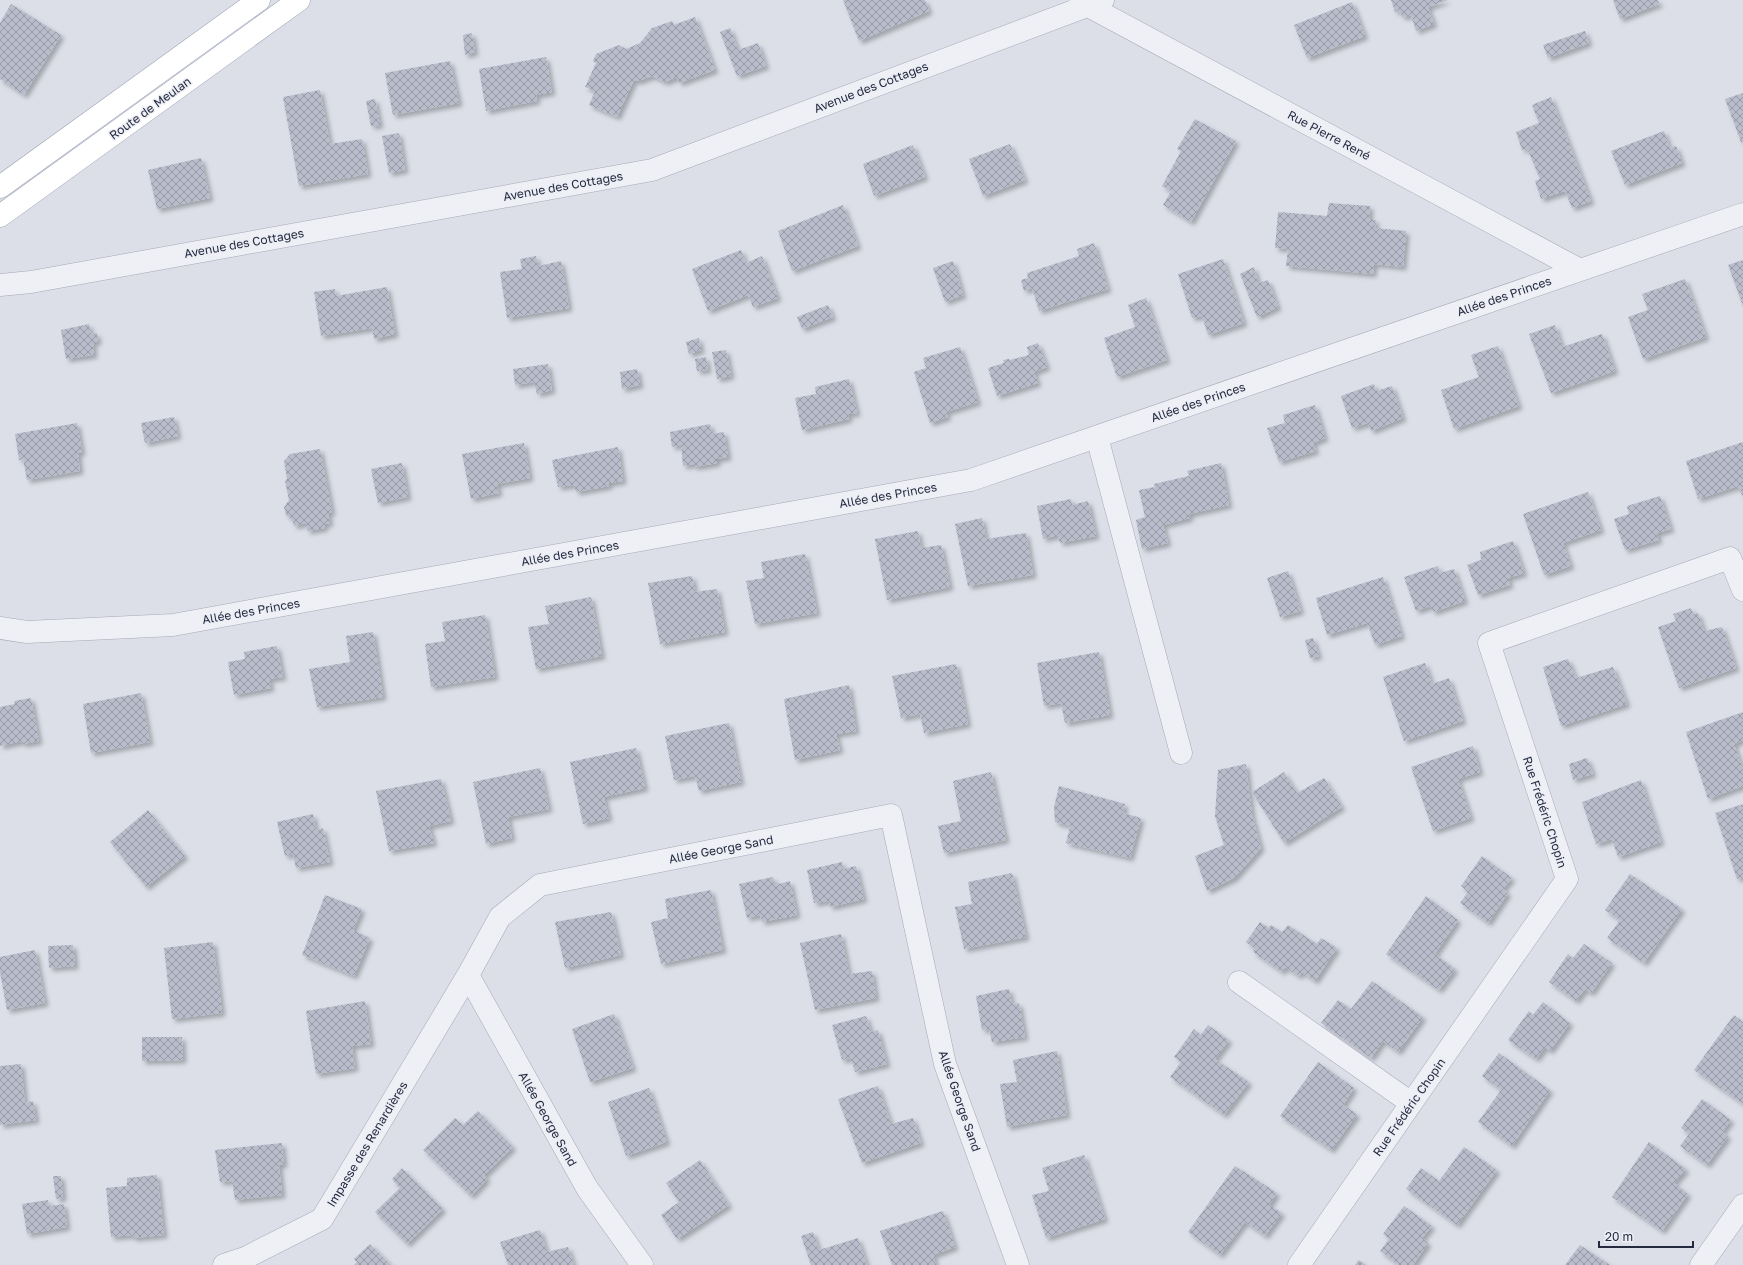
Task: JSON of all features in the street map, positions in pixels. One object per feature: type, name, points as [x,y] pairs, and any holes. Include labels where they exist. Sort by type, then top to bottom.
[{"type":"main road","name":"Route de Meulan","points":[[0,187],[259,0]]},
{"type":"main road","name":"Route de Meulan","points":[[0,216],[299,0]]},
{"type":"street","name":"Rue Pierre René","points":[[1089,2],[1580,270]]},
{"type":"street","name":"Avenue des Cottages","points":[[0,285],[31,282],[652,170],[1089,2]]},
{"type":"street","name":"Allée des Princes","points":[[0,628],[27,632],[173,625],[971,480],[1743,214]]},
{"type":"street","points":[[1097,437],[1181,753]]},
{"type":"street","name":"Rue Frédéric Chopin","points":[[1299,1265],[1567,880],[1489,643],[1730,558],[1743,590]]},
{"type":"street","name":"Allée George Sand","points":[[642,1265],[587,1188],[468,975],[500,917],[540,885],[891,815],[945,1064],[1018,1265]]},
{"type":"street","name":"Impasse des Renardières","points":[[224,1265],[245,1258],[322,1219],[468,975]]},
{"type":"street","points":[[1239,982],[1411,1104]]},
{"type":"street","points":[[1701,1265],[1743,1205]]},
{"type":"building","points":[[843,0],[925,0],[929,11],[859,41]]},
{"type":"building","points":[[1391,0],[1448,0],[1428,7],[1434,24],[1416,31],[1411,15],[1402,17],[1399,10],[1395,12]]},
{"type":"building","points":[[1613,0],[1658,0],[1659,4],[1620,19]]},
{"type":"building","points":[[1352,2],[1365,36],[1307,58],[1294,25]]},
{"type":"building","points":[[11,4],[61,35],[24,95],[0,79],[0,23]]},
{"type":"building","points":[[695,17],[715,70],[679,83],[677,77],[665,82],[652,76],[638,81],[634,80],[617,117],[589,105],[595,91],[585,87],[596,63],[593,61],[596,54],[619,45],[626,49],[640,43],[652,28],[672,21],[674,25]]},
{"type":"building","points":[[730,28],[738,50],[758,43],[766,66],[737,76],[720,32]]},
{"type":"building","points":[[1585,31],[1589,43],[1548,58],[1543,45]]},
{"type":"building","points":[[472,33],[475,52],[465,55],[463,35]]},
{"type":"building","points":[[546,57],[552,92],[536,95],[537,101],[486,111],[479,69]]},
{"type":"building","points":[[450,61],[459,103],[393,115],[385,73]]},
{"type":"building","points":[[320,90],[330,144],[362,139],[368,174],[299,186],[283,97]]},
{"type":"building","points":[[1743,93],[1743,142],[1741,142],[1725,99]]},
{"type":"building","points":[[1551,97],[1591,201],[1572,208],[1565,191],[1541,199],[1535,181],[1540,179],[1527,148],[1522,150],[1516,132],[1539,123],[1532,105]]},
{"type":"building","points":[[375,99],[380,125],[371,126],[366,101]]},
{"type":"building","points":[[1195,119],[1236,141],[1191,222],[1163,205],[1171,191],[1162,186],[1181,151],[1177,149]]},
{"type":"building","points":[[1664,131],[1670,148],[1676,146],[1682,163],[1625,185],[1611,151]]},
{"type":"building","points":[[399,133],[405,170],[389,173],[382,136]]},
{"type":"building","points":[[1010,144],[1025,180],[983,196],[969,159]]},
{"type":"building","points":[[913,145],[925,177],[874,196],[863,164]]},
{"type":"building","points":[[201,158],[210,198],[157,209],[148,170]]},
{"type":"building","points":[[1329,203],[1370,206],[1369,219],[1376,220],[1375,228],[1406,231],[1403,267],[1374,264],[1373,274],[1286,266],[1288,249],[1275,248],[1278,212],[1327,216]]},
{"type":"building","points":[[843,205],[858,246],[792,271],[778,231]]},
{"type":"building","points":[[1094,243],[1108,289],[1039,311],[1032,288],[1024,291],[1021,280],[1028,278],[1027,273],[1079,256],[1077,249]]},
{"type":"building","points":[[741,250],[746,263],[762,256],[778,298],[753,307],[748,295],[708,311],[692,269]]},
{"type":"building","points":[[536,256],[538,266],[561,261],[569,308],[507,318],[500,272],[522,269],[520,259]]},
{"type":"building","points":[[1223,259],[1244,323],[1208,335],[1202,316],[1192,318],[1178,274]]},
{"type":"building","points":[[1743,260],[1743,306],[1728,265]]},
{"type":"building","points":[[953,261],[963,295],[945,302],[933,268]]},
{"type":"building","points":[[1254,267],[1258,283],[1268,280],[1278,307],[1257,317],[1240,274]]},
{"type":"building","points":[[1685,279],[1706,337],[1643,359],[1628,317],[1648,310],[1642,294]]},
{"type":"building","points":[[387,287],[395,334],[374,339],[372,328],[321,336],[314,292],[335,289],[336,296]]},
{"type":"building","points":[[1146,298],[1167,360],[1117,377],[1104,338],[1135,327],[1128,305]]},
{"type":"building","points":[[828,305],[833,317],[802,329],[797,317]]},
{"type":"building","points":[[89,324],[91,334],[97,333],[98,342],[93,342],[94,355],[66,359],[61,330]]},
{"type":"building","points":[[1555,325],[1562,347],[1602,334],[1615,371],[1551,393],[1529,334]]},
{"type":"building","points":[[699,338],[701,350],[689,354],[686,342]]},
{"type":"building","points":[[1038,343],[1047,367],[1034,372],[1038,383],[997,396],[988,368],[1004,363],[1003,360],[1010,360],[1029,355],[1027,347]]},
{"type":"building","points":[[1498,346],[1519,406],[1454,429],[1441,390],[1479,377],[1471,355]]},
{"type":"building","points":[[960,347],[978,402],[946,412],[948,417],[930,423],[914,372],[926,368],[923,358]]},
{"type":"building","points":[[726,350],[731,376],[717,379],[712,352]]},
{"type":"building","points":[[706,357],[708,370],[697,371],[695,359]]},
{"type":"building","points":[[548,364],[552,390],[537,394],[534,382],[515,385],[513,369]]},
{"type":"building","points":[[637,369],[640,385],[622,389],[620,372]]},
{"type":"building","points":[[849,379],[857,413],[848,414],[849,419],[802,430],[795,398],[816,394],[815,387]]},
{"type":"building","points":[[1374,384],[1376,391],[1392,386],[1403,418],[1371,431],[1368,423],[1352,428],[1341,396]]},
{"type":"building","points":[[1315,405],[1325,438],[1313,443],[1316,451],[1279,462],[1267,428],[1285,423],[1283,415]]},
{"type":"building","points":[[174,417],[178,436],[145,443],[141,423]]},
{"type":"building","points":[[77,423],[82,452],[78,453],[80,471],[27,480],[23,459],[19,460],[15,434]]},
{"type":"building","points":[[710,424],[712,434],[724,432],[728,457],[717,459],[717,463],[694,467],[694,464],[683,466],[681,445],[672,447],[670,432]]},
{"type":"building","points":[[1743,442],[1743,497],[1738,486],[1698,499],[1686,461]]},
{"type":"building","points":[[524,443],[530,478],[497,484],[499,493],[471,499],[462,454]]},
{"type":"building","points":[[618,447],[623,481],[609,483],[609,486],[576,492],[574,485],[558,487],[552,460]]},
{"type":"building","points":[[320,449],[332,512],[328,513],[330,523],[324,524],[325,528],[307,531],[306,523],[294,526],[292,519],[286,515],[284,507],[289,500],[285,481],[287,479],[284,461],[290,454]]},
{"type":"building","points":[[402,463],[408,497],[378,503],[371,469]]},
{"type":"building","points":[[1221,463],[1229,505],[1189,514],[1190,518],[1163,525],[1168,543],[1142,549],[1136,520],[1145,517],[1139,490],[1155,487],[1154,484],[1189,476],[1187,471]]},
{"type":"building","points":[[1588,492],[1601,530],[1563,543],[1571,566],[1544,575],[1523,514]]},
{"type":"building","points":[[1660,496],[1671,529],[1657,533],[1659,540],[1625,550],[1614,519],[1629,514],[1627,506]]},
{"type":"building","points":[[1071,499],[1072,505],[1088,501],[1096,536],[1060,543],[1058,535],[1043,539],[1037,506]]},
{"type":"building","points":[[982,518],[986,539],[1026,533],[1033,575],[968,586],[955,524]]},
{"type":"building","points":[[918,531],[921,548],[941,545],[950,587],[887,600],[875,539]]},
{"type":"building","points":[[1513,541],[1524,573],[1508,578],[1510,585],[1478,595],[1467,565],[1481,560],[1480,552]]},
{"type":"building","points":[[805,554],[817,613],[755,624],[746,581],[764,578],[761,562]]},
{"type":"building","points":[[1438,566],[1440,573],[1454,569],[1465,601],[1433,612],[1430,606],[1416,611],[1404,577]]},
{"type":"building","points":[[1288,571],[1301,611],[1280,617],[1267,578]]},
{"type":"building","points":[[692,576],[695,592],[717,589],[725,632],[660,644],[648,583]]},
{"type":"building","points":[[1383,577],[1402,636],[1375,645],[1367,623],[1327,635],[1316,598]]},
{"type":"building","points":[[591,597],[602,656],[536,669],[528,627],[549,624],[545,606]]},
{"type":"building","points":[[1691,608],[1693,614],[1698,613],[1704,631],[1722,627],[1736,668],[1679,688],[1658,627],[1676,621],[1673,614]]},
{"type":"building","points":[[485,615],[495,677],[431,687],[425,644],[445,641],[442,622]]},
{"type":"building","points":[[373,632],[383,697],[317,707],[309,669],[350,662],[346,636]]},
{"type":"building","points":[[1313,638],[1319,656],[1310,658],[1305,640]]},
{"type":"building","points":[[277,646],[283,677],[269,679],[271,688],[234,695],[228,662],[245,659],[244,652]]},
{"type":"building","points":[[1099,652],[1110,715],[1065,723],[1061,703],[1044,706],[1037,663]]},
{"type":"building","points":[[1568,659],[1576,678],[1613,667],[1627,704],[1561,726],[1543,667]]},
{"type":"building","points":[[1425,663],[1432,684],[1449,678],[1463,721],[1404,741],[1383,677]]},
{"type":"building","points":[[956,664],[968,724],[924,733],[920,714],[901,718],[892,676]]},
{"type":"building","points":[[849,685],[856,731],[836,734],[840,750],[795,760],[784,699]]},
{"type":"building","points":[[141,693],[150,742],[91,753],[83,704]]},
{"type":"building","points":[[31,698],[39,741],[23,744],[22,741],[0,746],[0,707],[15,704],[14,701]]},
{"type":"building","points":[[1743,712],[1743,740],[1734,744],[1743,770],[1743,786],[1708,799],[1686,732]]},
{"type":"building","points":[[729,723],[741,782],[699,791],[695,776],[674,780],[665,736]]},
{"type":"building","points":[[1473,746],[1480,772],[1458,779],[1471,818],[1433,831],[1411,767]]},
{"type":"building","points":[[636,748],[645,788],[604,797],[609,818],[583,824],[570,762]]},
{"type":"building","points":[[1587,758],[1593,774],[1573,780],[1569,764]]},
{"type":"building","points":[[1246,764],[1252,815],[1261,848],[1234,878],[1207,891],[1195,856],[1224,845],[1215,816],[1218,770]]},
{"type":"building","points":[[540,768],[549,809],[508,817],[512,838],[486,844],[473,782]]},
{"type":"building","points":[[991,772],[1006,840],[944,853],[938,826],[961,821],[953,781]]},
{"type":"building","points":[[1284,772],[1297,793],[1324,778],[1342,807],[1284,843],[1252,792]]},
{"type":"building","points":[[441,779],[451,821],[429,826],[434,843],[389,851],[376,791]]},
{"type":"building","points":[[1641,780],[1661,842],[1618,857],[1612,839],[1596,844],[1582,802]]},
{"type":"building","points":[[1059,786],[1125,804],[1123,813],[1141,818],[1130,858],[1066,843],[1070,826],[1055,822],[1054,807]]},
{"type":"building","points":[[1743,804],[1743,877],[1737,879],[1715,813]]},
{"type":"building","points":[[148,810],[185,856],[146,887],[110,842]]},
{"type":"building","points":[[313,814],[316,830],[323,828],[330,862],[296,868],[293,854],[285,856],[277,822]]},
{"type":"building","points":[[1482,856],[1512,878],[1503,889],[1508,893],[1488,923],[1460,903],[1468,892],[1461,886]]},
{"type":"building","points":[[842,862],[843,869],[856,866],[864,899],[830,907],[829,901],[814,903],[807,870]]},
{"type":"building","points":[[1012,873],[1026,937],[964,949],[955,907],[972,904],[968,882]]},
{"type":"building","points":[[1630,874],[1682,909],[1644,963],[1607,938],[1620,920],[1605,910]]},
{"type":"building","points":[[773,877],[775,885],[790,881],[797,915],[762,922],[760,915],[747,918],[739,884]]},
{"type":"building","points":[[711,890],[723,950],[661,964],[651,922],[668,918],[665,899]]},
{"type":"building","points":[[325,895],[362,909],[353,930],[370,938],[354,976],[302,955]]},
{"type":"building","points":[[1426,896],[1458,920],[1435,954],[1455,969],[1439,990],[1386,954]]},
{"type":"building","points":[[611,912],[621,955],[565,968],[555,922]]},
{"type":"building","points":[[1260,922],[1269,928],[1271,925],[1282,932],[1288,925],[1317,944],[1321,938],[1337,948],[1315,981],[1302,972],[1299,976],[1285,967],[1282,972],[1253,952],[1255,949],[1246,942]]},
{"type":"building","points":[[841,934],[849,974],[872,971],[876,998],[815,1010],[800,943]]},
{"type":"building","points":[[213,942],[222,1013],[172,1019],[164,948]]},
{"type":"building","points":[[1584,944],[1612,963],[1591,993],[1585,989],[1576,1001],[1549,982],[1568,954],[1573,958]]},
{"type":"building","points":[[73,945],[75,966],[49,968],[48,946]]},
{"type":"building","points":[[35,950],[45,1003],[7,1010],[0,972],[0,957]]},
{"type":"building","points":[[1372,981],[1423,1017],[1398,1052],[1383,1041],[1371,1058],[1321,1023],[1338,1000],[1351,1009]]},
{"type":"building","points":[[1009,989],[1012,1004],[1019,1003],[1025,1037],[992,1042],[989,1029],[982,1030],[976,996]]},
{"type":"building","points":[[365,1001],[371,1044],[352,1046],[355,1068],[316,1074],[306,1011]]},
{"type":"building","points":[[1543,1002],[1570,1023],[1550,1051],[1545,1047],[1536,1059],[1508,1040],[1529,1011],[1533,1015]]},
{"type":"building","points":[[614,1014],[633,1068],[590,1082],[572,1029]]},
{"type":"building","points":[[1734,1015],[1743,1022],[1743,1104],[1694,1070]]},
{"type":"building","points":[[866,1016],[871,1032],[878,1030],[887,1064],[855,1072],[851,1058],[842,1060],[832,1025]]},
{"type":"building","points":[[1208,1025],[1229,1040],[1215,1059],[1249,1082],[1224,1115],[1170,1077],[1181,1062],[1174,1057],[1194,1029],[1201,1035]]},
{"type":"building","points":[[142,1037],[182,1037],[183,1060],[142,1061]]},
{"type":"building","points":[[1057,1051],[1067,1115],[1007,1127],[1000,1084],[1017,1082],[1013,1060]]},
{"type":"building","points":[[1499,1053],[1550,1090],[1512,1146],[1478,1122],[1501,1090],[1482,1076]]},
{"type":"building","points":[[1318,1062],[1354,1088],[1343,1105],[1357,1114],[1331,1150],[1280,1116]]},
{"type":"building","points":[[21,1064],[25,1103],[33,1101],[36,1120],[0,1125],[0,1066]]},
{"type":"building","points":[[878,1086],[891,1124],[913,1118],[921,1143],[862,1163],[838,1099]]},
{"type":"building","points":[[649,1088],[667,1142],[626,1156],[608,1102]]},
{"type":"building","points":[[1702,1099],[1731,1120],[1722,1132],[1728,1136],[1707,1165],[1680,1146],[1689,1134],[1681,1128]]},
{"type":"building","points":[[478,1111],[513,1147],[484,1175],[487,1179],[471,1196],[423,1150],[455,1118],[463,1125]]},
{"type":"building","points":[[1649,1142],[1686,1169],[1674,1183],[1688,1194],[1662,1231],[1612,1197]]},
{"type":"building","points":[[282,1143],[284,1164],[279,1165],[282,1195],[235,1200],[232,1181],[220,1182],[215,1150]]},
{"type":"building","points":[[1464,1147],[1497,1170],[1457,1225],[1406,1189],[1421,1168],[1439,1181]]},
{"type":"building","points":[[1084,1155],[1105,1219],[1046,1238],[1032,1195],[1049,1191],[1042,1168]]},
{"type":"building","points":[[700,1160],[729,1205],[677,1239],[661,1215],[679,1202],[666,1183]]},
{"type":"building","points":[[1235,1166],[1277,1193],[1269,1205],[1282,1213],[1265,1236],[1245,1222],[1220,1255],[1188,1232]]},
{"type":"building","points":[[402,1168],[443,1209],[407,1244],[375,1212],[400,1188],[392,1179]]},
{"type":"building","points":[[157,1175],[164,1235],[133,1238],[132,1235],[111,1237],[106,1188],[127,1186],[127,1178]]},
{"type":"building","points":[[53,1176],[61,1176],[63,1198],[56,1199]]},
{"type":"building","points":[[48,1200],[49,1206],[64,1204],[67,1227],[27,1234],[22,1204]]},
{"type":"building","points":[[1404,1206],[1432,1226],[1422,1238],[1428,1243],[1413,1265],[1399,1265],[1380,1251],[1389,1239],[1383,1234]]},
{"type":"building","points":[[943,1211],[955,1247],[933,1255],[936,1265],[892,1265],[880,1231]]},
{"type":"building","points":[[540,1230],[547,1252],[568,1247],[574,1265],[508,1265],[500,1242]]},
{"type":"building","points":[[813,1232],[819,1250],[858,1238],[867,1265],[811,1265],[801,1236]]},
{"type":"building","points":[[370,1244],[391,1265],[354,1265],[357,1262],[354,1259]]},
{"type":"building","points":[[1580,1245],[1610,1265],[1565,1265]]},
{"type":"building","points":[[1359,1260],[1366,1265],[1355,1265]]}]
